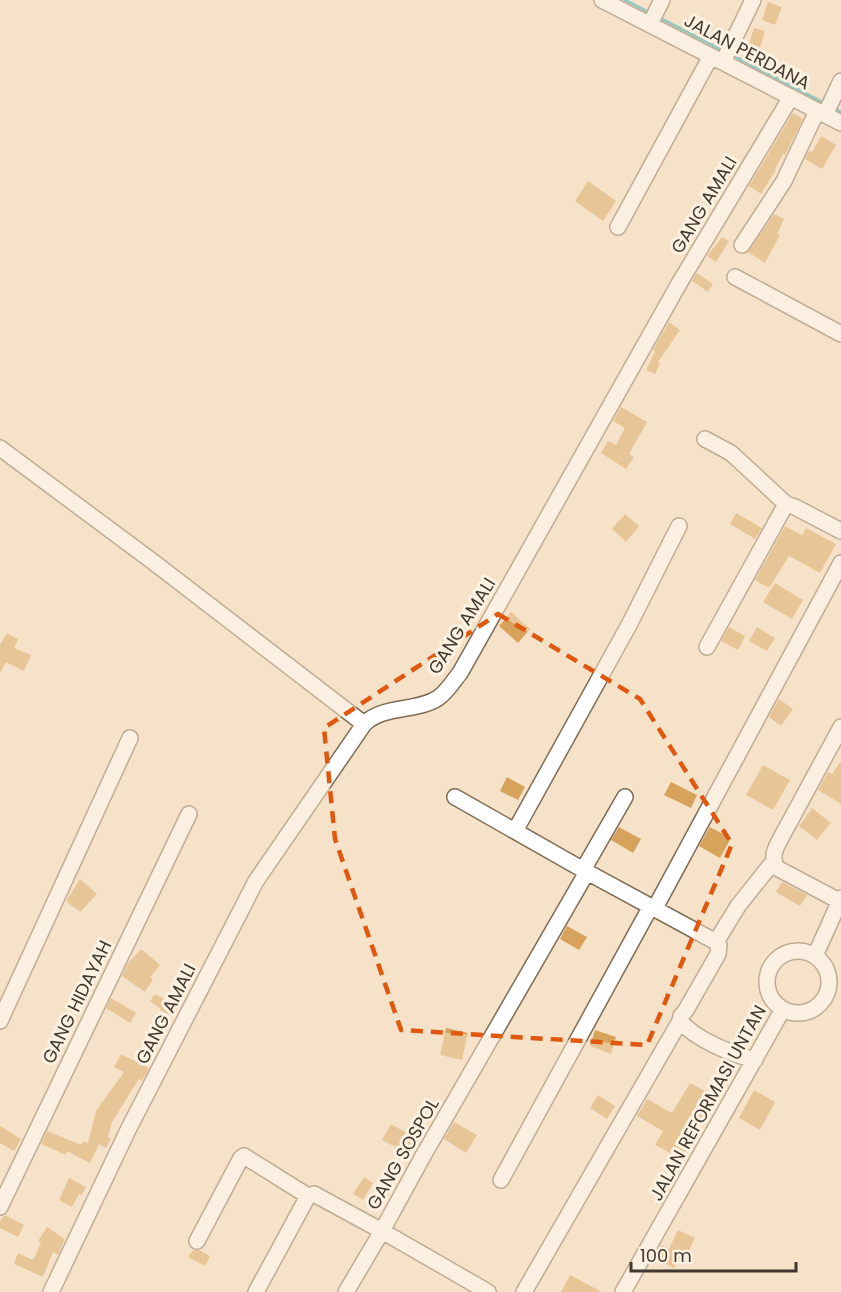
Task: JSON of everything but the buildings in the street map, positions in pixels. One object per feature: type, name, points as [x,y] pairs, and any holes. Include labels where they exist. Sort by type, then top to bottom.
[{"type":"street","name":"JALAN PERDANA","points":[[602,0],[655,14],[791,97],[841,123]]},
{"type":"street","points":[[618,228],[723,56],[753,0]]},
{"type":"street","points":[[742,245],[784,181],[841,81]]},
{"type":"street","name":"GANG AMALI","points":[[51,1292],[129,1128],[256,881],[364,723],[369,718],[438,698],[460,673],[578,467],[680,282],[791,97]]},
{"type":"street","points":[[735,277],[841,334]]},
{"type":"street","points":[[705,440],[731,453],[786,504],[841,531]]},
{"type":"street","points":[[0,448],[364,723]]},
{"type":"street","points":[[707,646],[786,504]]},
{"type":"street","points":[[515,831],[629,625],[679,526]]},
{"type":"street","points":[[501,1180],[841,562]]},
{"type":"street","points":[[716,942],[738,906],[773,862],[782,836],[841,727]]},
{"type":"street","points":[[0,1021],[130,738]]},
{"type":"street","points":[[455,797],[719,945],[718,954],[524,1292]]},
{"type":"street","name":"GANG SOSPOL","points":[[488,1292],[382,1231],[625,797]]},
{"type":"street","name":"GANG HIDAYAH","points":[[0,1207],[189,814]]},
{"type":"street","points":[[773,862],[777,868],[840,900],[815,956],[804,951],[791,951],[780,957],[772,966],[767,978],[768,990],[774,1001],[783,1009]]},
{"type":"street","name":"JALAN REFORMASI UNTAN","points":[[623,1292],[783,1009],[795,1013],[807,1012],[817,1007],[825,998],[829,987],[829,975],[824,964],[815,956]]},
{"type":"street","points":[[680,1021],[686,1028],[718,1046],[736,1055],[755,1060]]},
{"type":"street","points":[[197,1241],[244,1156],[308,1196]]},
{"type":"street","points":[[255,1292],[308,1196],[314,1194],[382,1231],[346,1292]]},
{"type":"highlighted area","points":[[498,614],[640,699],[732,844],[647,1045],[401,1030],[335,839],[324,728]]},
{"type":"waterway","points":[[625,0],[650,13]]},
{"type":"waterway","points":[[658,17],[722,50]]},
{"type":"waterway","points":[[730,54],[826,104]]},
{"type":"waterway","points":[[834,108],[841,112]]}]
